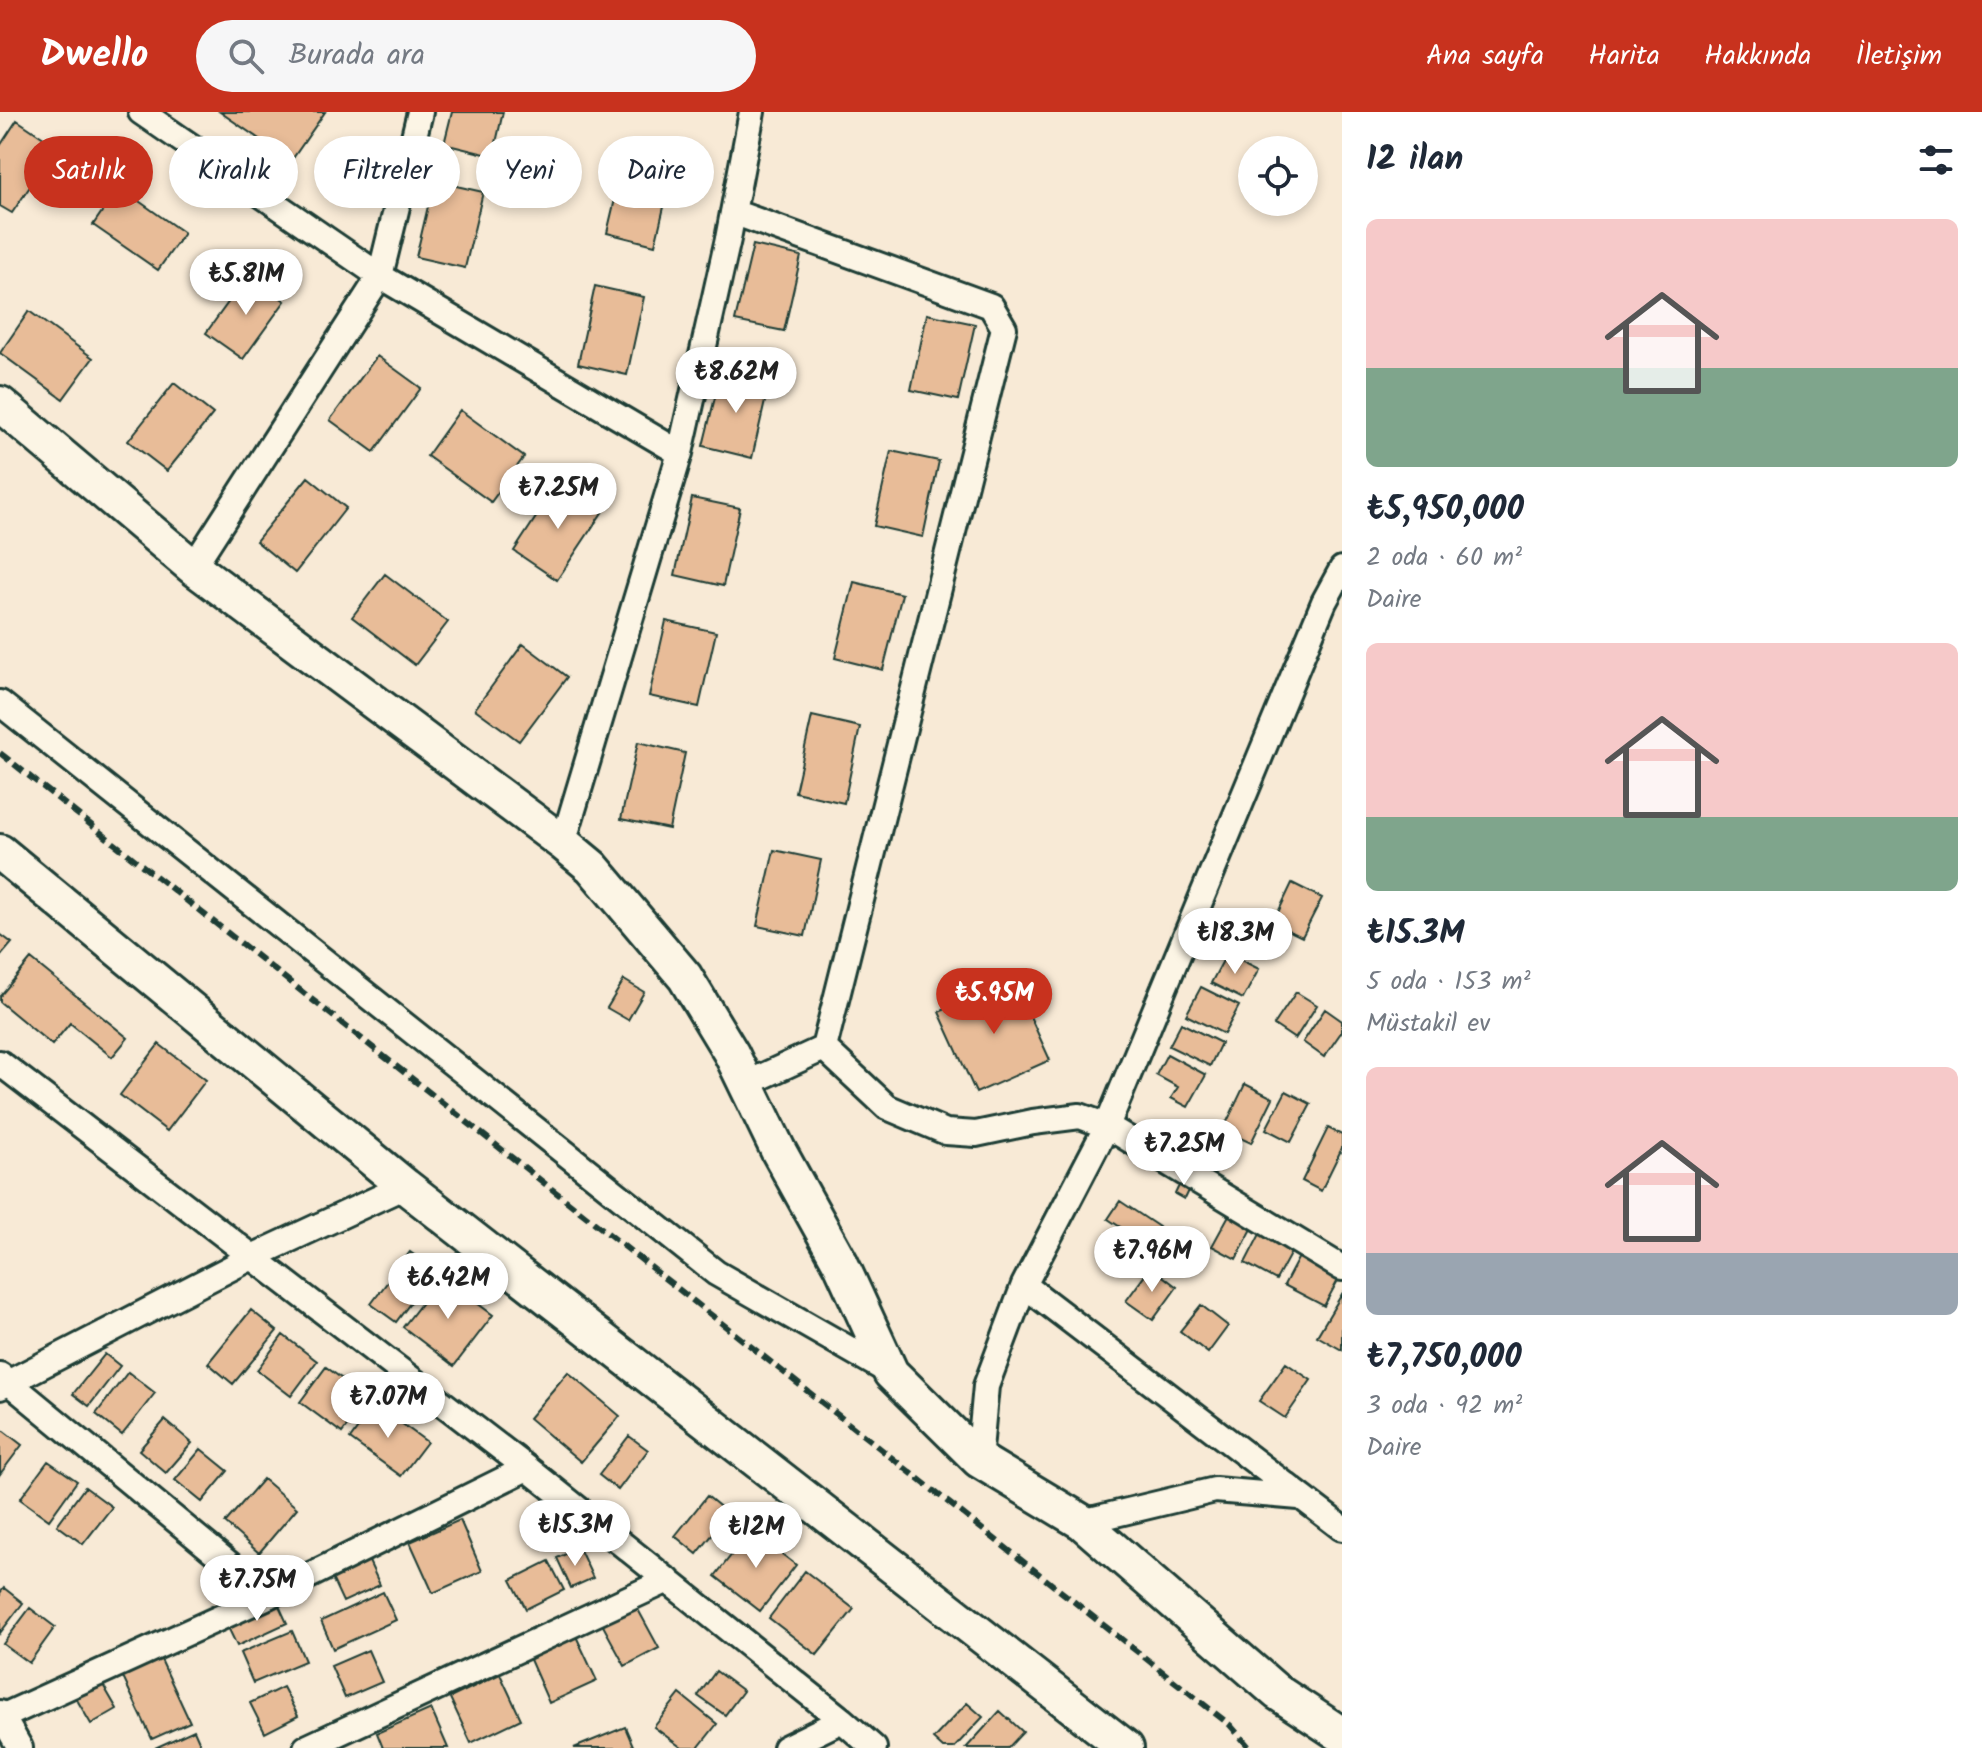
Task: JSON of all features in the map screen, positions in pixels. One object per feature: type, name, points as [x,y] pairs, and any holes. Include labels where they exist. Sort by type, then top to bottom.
[{"type":"street","points":[[141,112],[380,276],[680,453]]},
{"type":"street","points":[[193,567],[380,276],[420,112]]},
{"type":"street","points":[[563,843],[680,453],[752,112]]},
{"type":"street","points":[[733,212],[991,306],[1004,328],[824,1048]]},
{"type":"street","points":[[0,404],[193,567],[592,867],[685,977],[731,1053],[778,1150],[841,1264],[891,1373]]},
{"type":"street","points":[[979,1460],[986,1386],[1024,1285],[1107,1126],[1324,602],[1342,569]]},
{"type":"street","points":[[0,703],[716,1273],[891,1373],[979,1460],[1082,1522],[1277,1692],[1342,1735]]},
{"type":"street","points":[[0,852],[405,1186],[1126,1748]]},
{"type":"street","points":[[746,1084],[824,1048]]},
{"type":"street","points":[[824,1048],[887,1107],[946,1132],[976,1134],[1080,1116],[1107,1126],[1342,1268]]},
{"type":"street","points":[[3,1071],[527,1468],[842,1720],[869,1746]]},
{"type":"street","points":[[268,1596],[3,1381],[252,1257],[405,1186]]},
{"type":"street","points":[[1024,1285],[1299,1497],[1339,1519]]},
{"type":"street","points":[[20,1748],[2,1714],[268,1596],[527,1468]]},
{"type":"street","points":[[1082,1522],[1215,1490],[1299,1497]]},
{"type":"street","points":[[306,1748],[668,1580]]},
{"type":"street","points":[[785,1748],[842,1720]]},
{"type":"building","points":[[220,112],[325,112],[298,151],[298,136],[255,136]]},
{"type":"building","points":[[452,112],[503,112],[498,136],[476,136],[476,152],[460,148],[460,136],[446,136]]},
{"type":"building","points":[[17,120],[41,136],[24,136],[24,195],[12,213],[0,206],[0,146]]},
{"type":"building","points":[[460,187],[476,190],[476,208],[479,208],[465,268],[416,257],[428,208],[460,208]]},
{"type":"building","points":[[105,208],[149,208],[184,233],[158,270],[93,225]]},
{"type":"building","points":[[613,208],[664,208],[655,245],[607,233]]},
{"type":"building","points":[[753,245],[801,256],[784,331],[735,321]]},
{"type":"building","points":[[248,275],[285,301],[243,359],[206,333]]},
{"type":"building","points":[[595,286],[644,297],[627,375],[578,364]]},
{"type":"building","points":[[29,311],[93,358],[63,399],[0,353]]},
{"type":"building","points":[[927,314],[975,324],[958,400],[911,390]]},
{"type":"building","points":[[377,356],[421,388],[374,452],[330,420]]},
{"type":"building","points":[[721,373],[769,384],[752,458],[703,446]]},
{"type":"building","points":[[174,383],[213,414],[167,471],[128,441]]},
{"type":"building","points":[[460,410],[524,457],[491,502],[427,456]]},
{"type":"building","points":[[891,451],[939,461],[923,537],[874,526]]},
{"type":"building","points":[[308,477],[346,508],[295,573],[256,541]]},
{"type":"building","points":[[559,482],[603,511],[557,580],[514,551]]},
{"type":"building","points":[[692,498],[740,508],[723,586],[675,575]]},
{"type":"building","points":[[385,574],[448,622],[415,665],[352,617]]},
{"type":"building","points":[[854,582],[902,594],[883,670],[835,658]]},
{"type":"building","points":[[666,621],[716,632],[699,707],[649,696]]},
{"type":"building","points":[[523,644],[567,677],[519,741],[475,709]]},
{"type":"building","points":[[812,716],[860,727],[844,803],[795,792]]},
{"type":"building","points":[[638,742],[685,753],[669,829],[621,819]]},
{"type":"building","points":[[774,850],[821,860],[805,936],[757,926]]},
{"type":"building","points":[[1292,883],[1322,898],[1302,937],[1273,923]]},
{"type":"building","points":[[0,934],[12,943],[0,957]]},
{"type":"building","points":[[1227,953],[1259,969],[1243,999],[1211,983]]},
{"type":"building","points":[[31,959],[128,1038],[112,1057],[70,1023],[52,1045],[0,1002],[0,996]]},
{"type":"building","points":[[1013,979],[1050,1060],[976,1093],[939,1012]]},
{"type":"building","points":[[624,980],[644,992],[628,1020],[607,1008]]},
{"type":"building","points":[[1201,987],[1239,1006],[1224,1034],[1186,1015]]},
{"type":"building","points":[[1296,992],[1317,1005],[1295,1039],[1274,1025]]},
{"type":"building","points":[[1325,1009],[1342,1021],[1342,1031],[1324,1057],[1303,1042]]},
{"type":"building","points":[[1181,1023],[1221,1043],[1210,1066],[1169,1046]]},
{"type":"building","points":[[159,1044],[206,1080],[167,1131],[120,1095]]},
{"type":"building","points":[[1167,1054],[1206,1075],[1188,1107],[1171,1098],[1178,1087],[1156,1075]]},
{"type":"building","points":[[1245,1084],[1273,1098],[1251,1143],[1223,1130]]},
{"type":"building","points":[[1286,1091],[1311,1104],[1291,1142],[1266,1129]]},
{"type":"building","points":[[1328,1128],[1342,1135],[1342,1148],[1321,1191],[1302,1181]]},
{"type":"building","points":[[1184,1175],[1193,1180],[1184,1199],[1175,1194]]},
{"type":"building","points":[[1120,1201],[1159,1227],[1148,1245],[1108,1219]]},
{"type":"building","points":[[1229,1215],[1253,1227],[1236,1259],[1212,1246]]},
{"type":"building","points":[[1262,1230],[1294,1247],[1276,1280],[1245,1263]]},
{"type":"building","points":[[1302,1251],[1342,1273],[1324,1306],[1284,1285]]},
{"type":"building","points":[[410,1252],[435,1270],[396,1322],[371,1304]]},
{"type":"building","points":[[1151,1267],[1177,1287],[1153,1320],[1126,1301]]},
{"type":"building","points":[[442,1277],[493,1315],[454,1366],[403,1327]]},
{"type":"building","points":[[1342,1294],[1342,1350],[1317,1336]]},
{"type":"building","points":[[1201,1305],[1228,1326],[1208,1353],[1180,1331]]},
{"type":"building","points":[[251,1310],[277,1331],[233,1384],[208,1363]]},
{"type":"building","points":[[283,1335],[317,1361],[291,1396],[257,1370]]},
{"type":"building","points":[[105,1354],[120,1366],[89,1406],[73,1394]]},
{"type":"building","points":[[1286,1363],[1311,1380],[1285,1418],[1259,1401]]},
{"type":"building","points":[[326,1367],[368,1398],[342,1433],[300,1402]]},
{"type":"building","points":[[128,1372],[155,1393],[122,1435],[96,1414]]},
{"type":"building","points":[[568,1372],[620,1416],[581,1462],[529,1418]]},
{"type":"building","points":[[375,1404],[427,1442],[401,1476],[350,1439]]},
{"type":"building","points":[[165,1420],[192,1443],[166,1473],[139,1450]]},
{"type":"building","points":[[0,1428],[22,1445],[0,1474]]},
{"type":"building","points":[[629,1436],[648,1450],[618,1490],[599,1475]]},
{"type":"building","points":[[201,1449],[228,1471],[202,1502],[175,1480]]},
{"type":"building","points":[[48,1461],[77,1481],[49,1520],[20,1499]]},
{"type":"building","points":[[263,1479],[297,1508],[259,1553],[225,1523]]},
{"type":"building","points":[[85,1487],[112,1507],[83,1544],[57,1525]]},
{"type":"building","points":[[707,1496],[729,1514],[697,1554],[675,1536]]},
{"type":"building","points":[[460,1520],[482,1571],[433,1593],[410,1542]]},
{"type":"building","points":[[751,1530],[796,1565],[760,1611],[715,1576]]},
{"type":"building","points":[[579,1548],[593,1578],[571,1588],[557,1558]]},
{"type":"building","points":[[366,1555],[380,1585],[343,1602],[329,1572]]},
{"type":"building","points":[[549,1561],[564,1590],[526,1609],[511,1580]]},
{"type":"building","points":[[805,1571],[854,1609],[817,1655],[769,1618]]},
{"type":"building","points":[[4,1588],[23,1603],[0,1633],[0,1593]]},
{"type":"building","points":[[383,1592],[396,1620],[333,1649],[321,1621]]},
{"type":"building","points":[[276,1599],[287,1623],[237,1646],[226,1623]]},
{"type":"building","points":[[635,1604],[659,1648],[625,1666],[601,1622]]},
{"type":"building","points":[[30,1608],[55,1627],[29,1663],[3,1644]]},
{"type":"building","points":[[292,1631],[305,1661],[253,1683],[240,1653]]},
{"type":"building","points":[[575,1634],[597,1681],[549,1703],[528,1655]]},
{"type":"building","points":[[368,1650],[382,1682],[345,1698],[331,1666]]},
{"type":"building","points":[[157,1651],[190,1722],[152,1739],[119,1669]]},
{"type":"building","points":[[716,1671],[743,1691],[725,1715],[698,1696]]},
{"type":"building","points":[[500,1674],[521,1719],[471,1743],[450,1698]]},
{"type":"building","points":[[99,1678],[117,1709],[91,1724],[73,1693]]},
{"type":"building","points":[[283,1687],[298,1716],[265,1733],[250,1703]]},
{"type":"building","points":[[680,1694],[717,1724],[698,1748],[682,1748],[654,1727]]},
{"type":"building","points":[[967,1703],[983,1717],[954,1748],[943,1748],[933,1739]]},
{"type":"building","points":[[431,1709],[448,1748],[383,1748],[377,1733]]},
{"type":"building","points":[[1000,1711],[1023,1732],[1008,1748],[966,1748]]},
{"type":"building","points":[[625,1727],[634,1748],[574,1748]]},
{"type":"building","points":[[194,1730],[202,1748],[155,1748]]},
{"type":"railway","points":[[0,753],[1230,1725],[1250,1748]]}]
